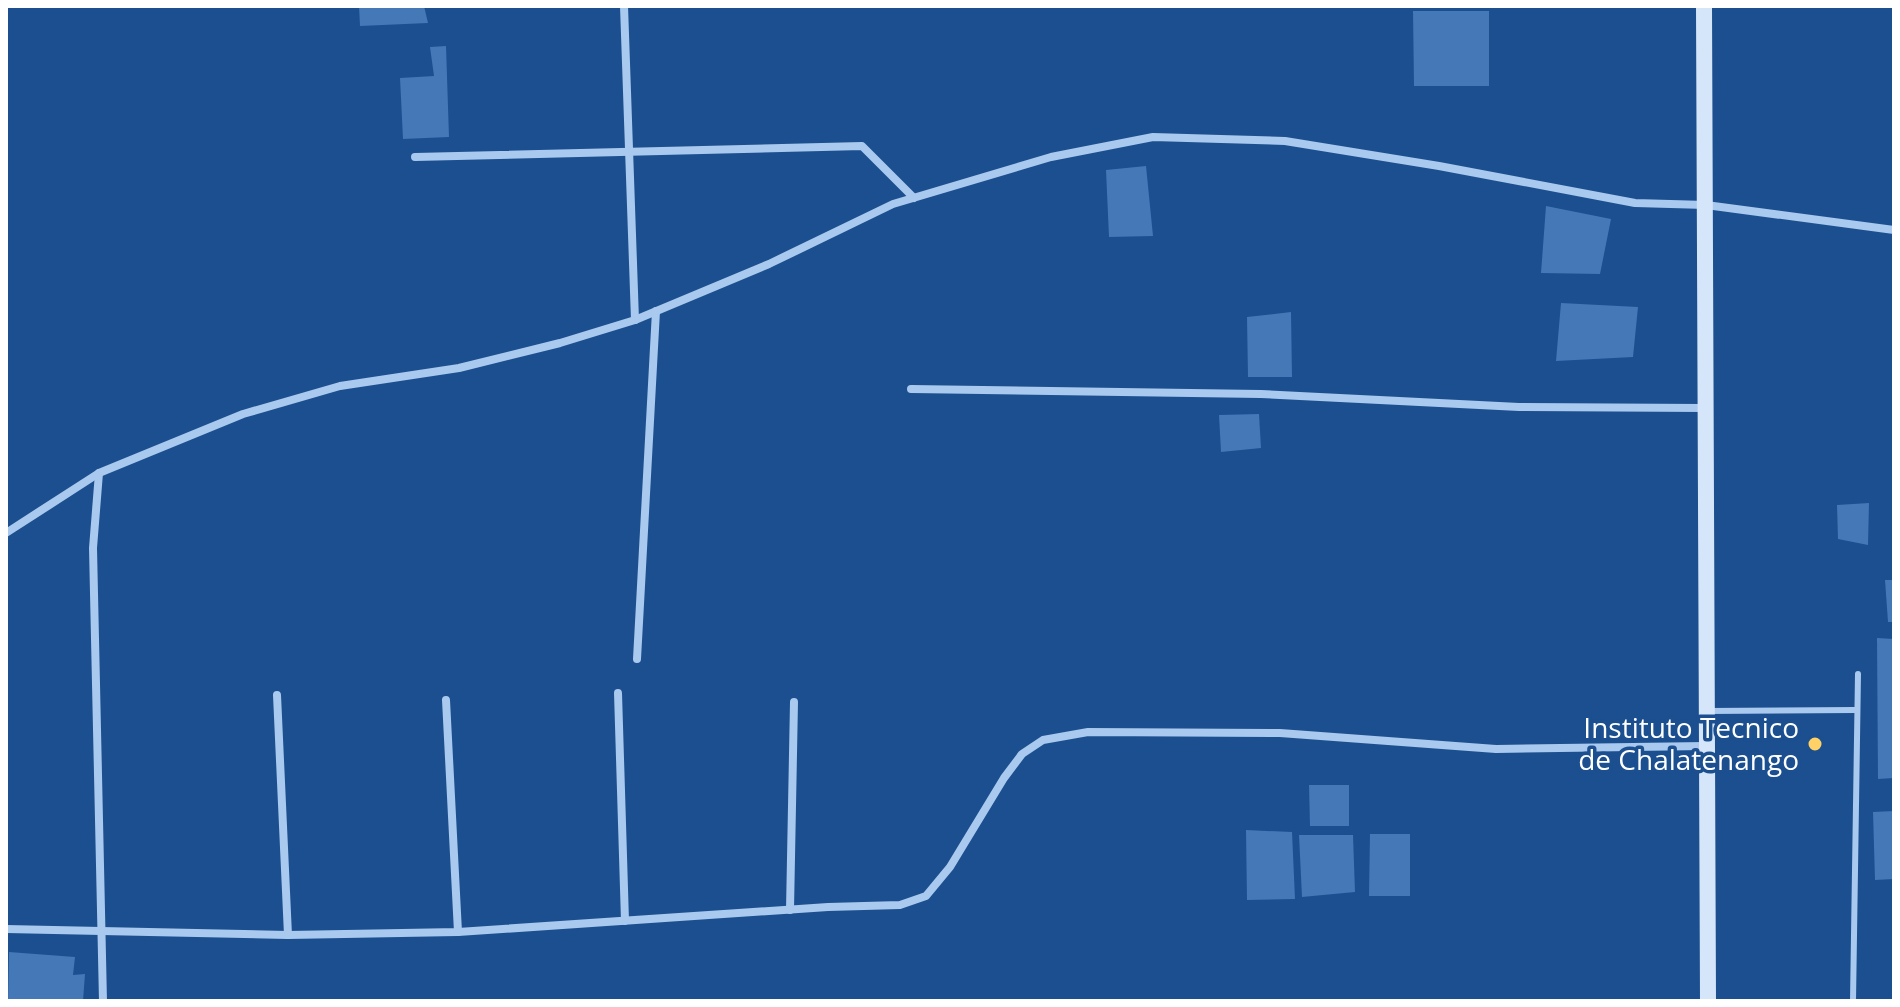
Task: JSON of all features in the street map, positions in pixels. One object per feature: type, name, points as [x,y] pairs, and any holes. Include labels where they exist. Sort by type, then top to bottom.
[{"type":"main road","points":[[1704,6],[1704,711],[1708,1001]]},
{"type":"street","points":[[624,6],[635,320]]},
{"type":"street","points":[[6,533],[99,473],[243,414],[340,386],[459,368],[560,343],[635,320],[769,264],[893,204],[1051,157],[1153,137],[1285,141],[1635,203],[1706,205],[1894,230]]},
{"type":"street","points":[[415,157],[862,146],[914,198]]},
{"type":"street","points":[[637,659],[656,311]]},
{"type":"street","points":[[911,389],[1261,394],[1519,407],[1704,408]]},
{"type":"street","points":[[99,473],[93,548],[103,1001]]},
{"type":"street","points":[[618,693],[625,921]]},
{"type":"street","points":[[277,695],[288,935]]},
{"type":"street","points":[[446,700],[458,932]]},
{"type":"street","points":[[790,910],[794,702]]},
{"type":"street","points":[[6,929],[288,935],[458,932],[900,905],[926,896],[950,867],[1022,754],[1043,740],[1088,732],[1280,733],[1496,749],[1705,746]]},
{"type":"lane","points":[[1853,1001],[1858,674]]},
{"type":"lane","points":[[1704,711],[1856,710]]},
{"type":"building","points":[[359,6],[424,6],[428,23],[360,26]]},
{"type":"building","points":[[1413,11],[1489,11],[1489,86],[1414,86]]},
{"type":"building","points":[[446,46],[449,137],[403,139],[400,78],[434,76],[430,47]]},
{"type":"building","points":[[1146,166],[1153,236],[1109,237],[1106,170]]},
{"type":"building","points":[[1546,206],[1611,219],[1600,274],[1541,273]]},
{"type":"building","points":[[1561,303],[1638,307],[1633,357],[1556,361]]},
{"type":"building","points":[[1291,312],[1292,377],[1248,377],[1247,317]]},
{"type":"building","points":[[1259,414],[1261,448],[1221,452],[1219,415]]},
{"type":"building","points":[[1869,503],[1868,545],[1838,539],[1837,505]]},
{"type":"building","points":[[1885,580],[1894,580],[1894,622],[1888,622]]},
{"type":"building","points":[[1877,638],[1894,639],[1894,778],[1878,779]]},
{"type":"building","points":[[1309,785],[1349,785],[1349,826],[1310,826]]},
{"type":"building","points":[[1894,811],[1894,879],[1875,880],[1873,812]]},
{"type":"building","points":[[1246,830],[1292,832],[1295,899],[1247,900]]},
{"type":"building","points":[[1370,834],[1410,834],[1410,896],[1369,896]]},
{"type":"building","points":[[1299,835],[1353,835],[1355,892],[1302,897]]},
{"type":"building","points":[[9,952],[75,957],[73,975],[85,974],[83,1001],[8,1001]]},
{"type":"place","name":"Instituto Tecnico de Chalatenango","points":[[1815,744]]}]
